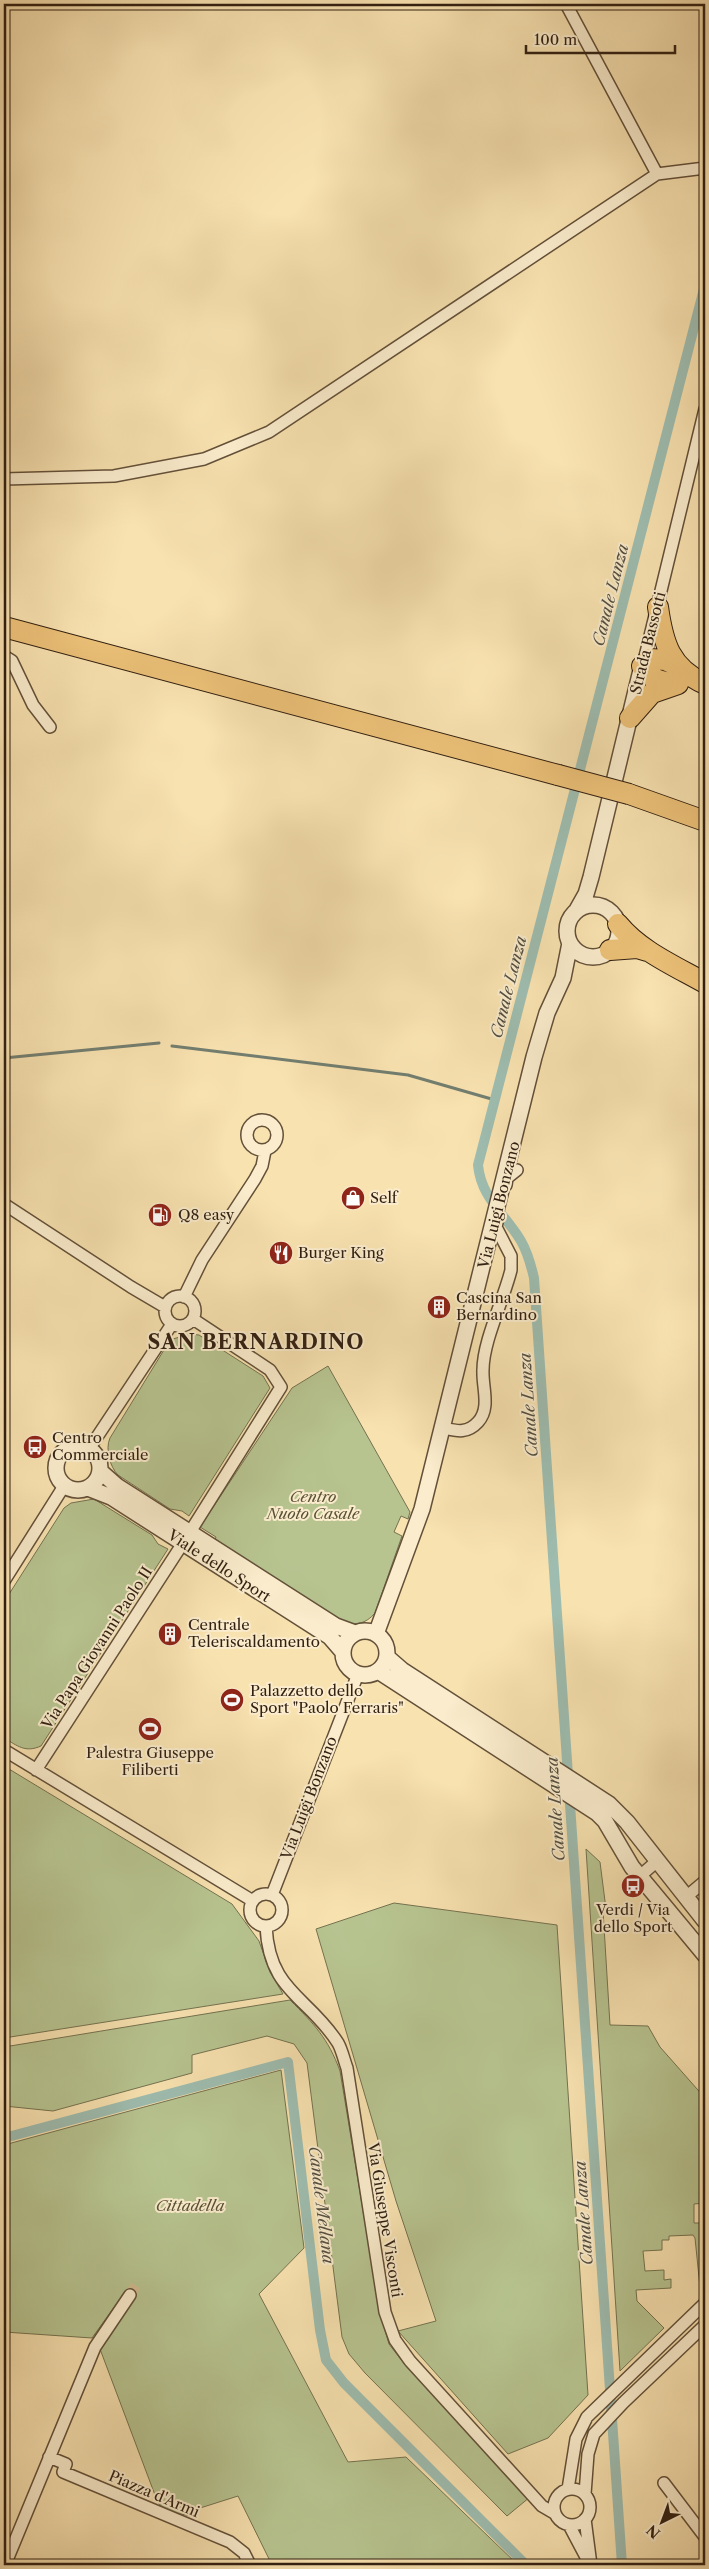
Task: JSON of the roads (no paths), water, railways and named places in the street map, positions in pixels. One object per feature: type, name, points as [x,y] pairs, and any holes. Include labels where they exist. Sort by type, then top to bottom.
[{"type":"highway","points":[[658,607],[661,632],[679,675]]},
{"type":"highway","points":[[4,627],[629,794],[704,820]]},
{"type":"highway","points":[[642,666],[647,675],[660,682],[679,675],[702,682]]},
{"type":"highway","points":[[630,718],[652,693],[679,675]]},
{"type":"highway","points":[[612,916],[632,938],[652,953],[705,984]]},
{"type":"highway","points":[[610,950],[637,948],[652,953]]},
{"type":"street","points":[[566,4],[657,174]]},
{"type":"street","points":[[4,479],[114,476],[204,459],[269,432],[657,174],[705,168]]},
{"type":"street","name":"Strada Bassotti","points":[[577,910],[586,894],[591,877],[705,409]]},
{"type":"street","points":[[4,656],[12,661],[33,705],[50,727]]},
{"type":"street","points":[[591,877],[596,894],[612,916],[618,938],[610,950],[602,955],[586,956],[570,943],[567,925],[577,910],[591,905],[612,916]]},
{"type":"street","name":"Via Luigi Bonzano","points":[[376,1634],[422,1509],[486,1261],[534,1057],[547,1013],[563,978],[570,943]]},
{"type":"street","name":"Via Luigi Bonzano","points":[[563,978],[586,956]]},
{"type":"street","points":[[184,1296],[202,1260],[255,1179],[262,1166],[265,1150]]},
{"type":"street","points":[[443,1428],[461,1432],[471,1429],[480,1421],[485,1407],[483,1369],[485,1354],[511,1270],[512,1256],[496,1227],[507,1178],[517,1170]]},
{"type":"street","points":[[4,1204],[130,1287],[165,1307]]},
{"type":"street","points":[[165,1307],[175,1297],[184,1296]]},
{"type":"street","points":[[165,1307],[166,1317],[172,1324],[181,1326],[193,1319],[194,1306],[184,1296]]},
{"type":"street","name":"Via Papa Giovanni Paolo II","points":[[36,1770],[187,1538],[281,1387],[270,1370],[193,1319]]},
{"type":"street","points":[[89,1449],[172,1324]]},
{"type":"street","points":[[73,1447],[89,1449],[98,1459],[100,1471],[96,1481],[88,1488],[76,1490],[64,1486],[56,1472],[60,1456],[73,1447]]},
{"type":"street","name":"Viale dello Sport","points":[[100,1471],[117,1486],[187,1538],[330,1637],[343,1652]]},
{"type":"street","points":[[4,1581],[64,1486]]},
{"type":"street","name":"Viale dello Sport","points":[[88,1488],[111,1497],[187,1538],[336,1626],[355,1634]]},
{"type":"street","points":[[362,1631],[376,1634],[386,1644],[387,1657],[378,1671],[372,1674],[358,1674],[347,1665],[343,1652],[345,1645],[355,1634],[362,1631]]},
{"type":"street","points":[[387,1657],[402,1670],[555,1768],[619,1813],[656,1862],[705,1921]]},
{"type":"street","points":[[378,1671],[583,1803],[605,1821],[627,1860],[705,1955]]},
{"type":"street","name":"Via Luigi Bonzano","points":[[272,1895],[358,1674]]},
{"type":"street","points":[[4,1750],[253,1901]]},
{"type":"street","points":[[640,1876],[656,1862]]},
{"type":"street","points":[[686,1897],[705,1882]]},
{"type":"street","points":[[261,1895],[272,1895],[280,1902],[282,1913],[276,1922],[266,1926],[257,1923],[251,1915],[253,1901],[261,1895]]},
{"type":"street","name":"Via Giuseppe Visconti","points":[[266,1926],[266,1937],[275,1967],[282,1982],[325,2025],[339,2045],[347,2068],[385,2312],[395,2340],[410,2361],[542,2506],[554,2513]]},
{"type":"street","points":[[5,2565],[95,2346],[130,2295]]},
{"type":"street","points":[[568,2488],[576,2439],[587,2417],[705,2303]]},
{"type":"street","points":[[591,2565],[585,2519],[590,2509],[585,2494],[588,2454],[594,2434],[619,2407],[705,2325]]},
{"type":"street","points":[[656,2350],[667,2361]]},
{"type":"street","name":"Piazza d'Armi","points":[[49,2457],[66,2464],[63,2472],[230,2542],[244,2553],[250,2565]]},
{"type":"street","points":[[664,2484],[705,2537]]},
{"type":"street","points":[[585,2494],[574,2488],[568,2488],[557,2496],[554,2501],[554,2513],[559,2520],[569,2525],[591,2565]]},
{"type":"street","points":[[530,2492],[543,2497],[557,2496]]},
{"type":"street","points":[[569,2525],[585,2519]]},
{"type":"waterway","name":"Canale Lanza","points":[[622,2565],[534,1278],[529,1259],[515,1231],[484,1187],[478,1165],[705,285]]},
{"type":"waterway","points":[[4,1058],[159,1043]]},
{"type":"waterway","points":[[172,1046],[408,1075],[495,1100]]},
{"type":"waterway","name":"Canale Mellana","points":[[4,2138],[288,2062],[320,2330],[326,2360],[344,2383],[526,2565]]},
{"type":"tunnel","points":[[130,2295],[138,2282]]},
{"type":"place","name":"Self","points":[[353,1198]]},
{"type":"place","name":"Q8 easy","points":[[160,1215]]},
{"type":"place","name":"Burger King","points":[[281,1253]]},
{"type":"place","name":"Cascina San Bernardino","points":[[439,1307]]},
{"type":"place","name":"Centro Commerciale","points":[[35,1447]]},
{"type":"place","name":"Centrale Teleriscaldamento","points":[[170,1634]]},
{"type":"place","name":"Palazzetto dello Sport \"Paolo Ferraris\"","points":[[232,1700]]},
{"type":"place","name":"Palestra Giuseppe Filiberti","points":[[150,1729]]},
{"type":"place","name":"Verdi / Via dello Sport","points":[[633,1886]]},
{"type":"district","name":"SAN BERNARDINO","points":[[256,1342]]},
{"type":"park label","name":"Centro Nuoto Casale","points":[[313,1506]]},
{"type":"park label","name":"Cittadella","points":[[190,2206]]}]
